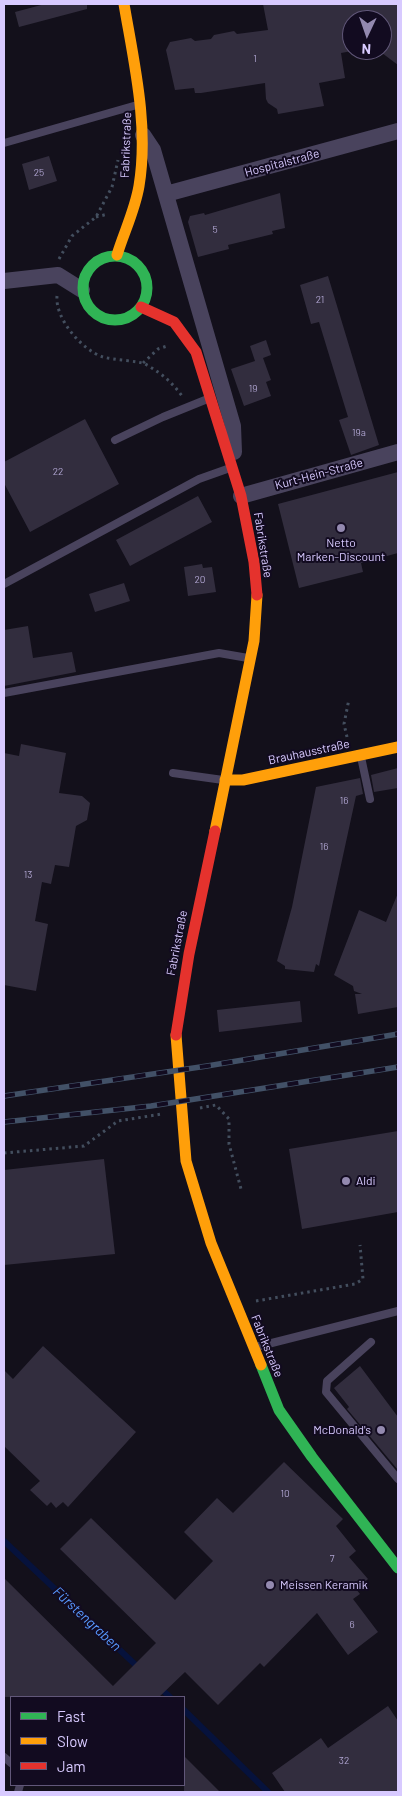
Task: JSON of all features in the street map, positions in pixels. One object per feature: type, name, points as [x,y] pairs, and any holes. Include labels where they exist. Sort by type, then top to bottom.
[{"type":"street","name":"Fabrikstraße","points":[[117,255],[140,180],[143,135],[141,104],[124,4]]},
{"type":"street","points":[[143,135],[153,150],[233,426],[234,473]]},
{"type":"street","name":"Hospitalstraße","points":[[166,194],[397,135]]},
{"type":"street","points":[[117,255],[138,265],[144,273],[147,292],[141,307],[133,315],[123,319],[112,320],[101,318],[85,303],[82,290],[88,269],[96,261],[106,256],[117,255]]},
{"type":"street","points":[[4,281],[58,275],[82,290]]},
{"type":"street","name":"Fabrikstraße","points":[[141,307],[174,322],[196,352],[212,398],[241,496],[254,562],[257,595],[250,658],[189,954],[176,1030],[178,1093],[186,1161],[212,1243],[252,1348],[279,1410],[312,1457],[398,1568]]},
{"type":"street","name":"Kurt-Hein-Straße","points":[[241,496],[398,452]]},
{"type":"street","name":"Brauhausstraße","points":[[225,780],[243,780],[398,747]]},
{"type":"lane","points":[[4,143],[141,104]]},
{"type":"lane","points":[[115,440],[163,417],[212,398]]},
{"type":"lane","points":[[4,584],[199,479],[234,473]]},
{"type":"lane","points":[[4,693],[219,654],[250,658]]},
{"type":"lane","points":[[356,756],[370,799]]},
{"type":"lane","points":[[173,773],[225,780]]},
{"type":"lane","points":[[252,1348],[398,1311]]},
{"type":"lane","points":[[371,1342],[327,1381],[326,1392],[398,1479]]},
{"type":"path","points":[[349,699],[344,724],[356,756]]},
{"type":"path","points":[[196,1108],[216,1105],[229,1119],[229,1144],[242,1189]]},
{"type":"path","points":[[4,1153],[84,1146],[118,1121],[167,1113]]},
{"type":"path","points":[[236,1304],[354,1284],[363,1279],[360,1245]]},
{"type":"building","points":[[45,4],[87,4],[87,9],[19,27],[15,12]]},
{"type":"building","points":[[263,4],[398,4],[398,65],[391,60],[392,10],[342,10],[341,53],[345,78],[319,83],[324,106],[278,114],[277,109],[268,103],[266,99],[265,83],[201,93],[195,93],[194,88],[175,90],[166,50],[170,42],[191,38],[195,41],[211,39],[214,35],[234,31],[237,34],[268,30]]},
{"type":"building","points":[[49,156],[57,181],[29,190],[22,164]]},
{"type":"building","points":[[280,193],[285,228],[272,231],[273,234],[228,245],[229,249],[198,257],[188,222],[190,216],[204,213],[205,215]]},
{"type":"building","points":[[328,276],[379,445],[351,455],[339,420],[348,417],[319,322],[311,324],[300,285]]},
{"type":"building","points":[[266,340],[271,355],[263,358],[271,380],[266,382],[271,396],[244,406],[231,369],[255,361],[250,346]]},
{"type":"building","points":[[85,419],[119,484],[30,532],[4,483],[4,462]]},
{"type":"building","name":"Netto Marken-Discount","points":[[398,472],[398,553],[361,563],[363,572],[299,588],[278,504]]},
{"type":"building","points":[[198,496],[212,522],[130,566],[116,540]]},
{"type":"building","points":[[202,564],[203,568],[212,567],[216,592],[188,596],[184,567]]},
{"type":"building","points":[[124,583],[130,601],[95,612],[89,594]]},
{"type":"building","points":[[28,626],[33,658],[72,652],[76,672],[4,686],[4,630]]},
{"type":"building","points":[[21,744],[66,753],[59,793],[82,796],[90,803],[87,820],[76,826],[69,867],[55,865],[51,884],[42,882],[35,921],[48,924],[36,991],[4,985],[4,753],[19,756]]},
{"type":"building","points":[[398,768],[398,788],[374,792],[371,775]]},
{"type":"building","points":[[360,778],[363,794],[356,796],[319,966],[316,964],[314,972],[285,969],[285,966],[277,961],[292,907],[316,787]]},
{"type":"building","points":[[398,893],[398,1007],[358,1014],[355,994],[362,994],[354,991],[353,986],[334,975],[359,910],[386,922]]},
{"type":"building","points":[[300,1001],[302,1022],[219,1032],[217,1010]]},
{"type":"building","name":"Aldi","points":[[398,1131],[398,1212],[302,1229],[289,1149]]},
{"type":"building","points":[[104,1159],[115,1254],[4,1265],[4,1170]]},
{"type":"building","points":[[43,1346],[136,1432],[68,1507],[63,1502],[56,1508],[51,1502],[47,1506],[30,1490],[40,1481],[4,1446],[4,1370],[13,1379]]},
{"type":"building","name":"McDonald's","points":[[360,1366],[398,1417],[398,1470],[347,1409],[349,1407],[334,1388]]},
{"type":"building","points":[[284,1462],[343,1519],[336,1526],[356,1551],[349,1557],[368,1579],[356,1589],[360,1594],[353,1599],[378,1632],[348,1655],[317,1613],[264,1667],[260,1663],[218,1705],[185,1672],[160,1696],[4,1697],[4,1578],[113,1686],[156,1643],[60,1549],[91,1518],[175,1600],[213,1561],[184,1532],[217,1498],[233,1513]]},
{"type":"building","points":[[388,1706],[398,1721],[398,1792],[285,1792],[272,1773],[321,1738],[328,1748]]},
{"type":"building","points":[[185,1757],[220,1792],[184,1792]]},
{"type":"waterway","name":"Fürstengraben","points":[[4,1541],[141,1670]]},
{"type":"waterway","name":"Fürstengraben","points":[[159,1687],[169,1696]]},
{"type":"waterway","name":"Fürstengraben","points":[[185,1711],[268,1792]]},
{"type":"railway","points":[[4,1096],[207,1066],[398,1034]]},
{"type":"railway","points":[[4,1122],[151,1106],[398,1067]]},
{"type":"traffic: fast","points":[[109,256],[121,256],[138,265],[145,276],[147,288],[145,300],[138,311],[121,320],[109,320],[97,315],[88,306],[83,294],[83,282],[88,270],[97,261],[109,256]]},
{"type":"traffic: fast","points":[[261,1365],[279,1410],[312,1457],[398,1568]]},
{"type":"traffic: slow","points":[[117,255],[137,195],[142,163],[139,95],[124,4]]},
{"type":"traffic: slow","points":[[215,831],[254,641],[257,595]]},
{"type":"traffic: slow","points":[[225,780],[243,780],[398,747]]},
{"type":"traffic: slow","points":[[176,1035],[186,1161],[211,1243],[261,1365]]},
{"type":"traffic: jam","points":[[141,307],[174,322],[196,352],[241,496],[254,562],[257,595]]},
{"type":"traffic: jam","points":[[176,1035],[189,954],[215,831]]},
{"type":"place","name":"Netto Marken-Discount","points":[[341,528]]},
{"type":"place","name":"Aldi","points":[[346,1181]]},
{"type":"place","name":"McDonald's","points":[[381,1430]]},
{"type":"place","name":"Meissen Keramik","points":[[270,1585]]}]
